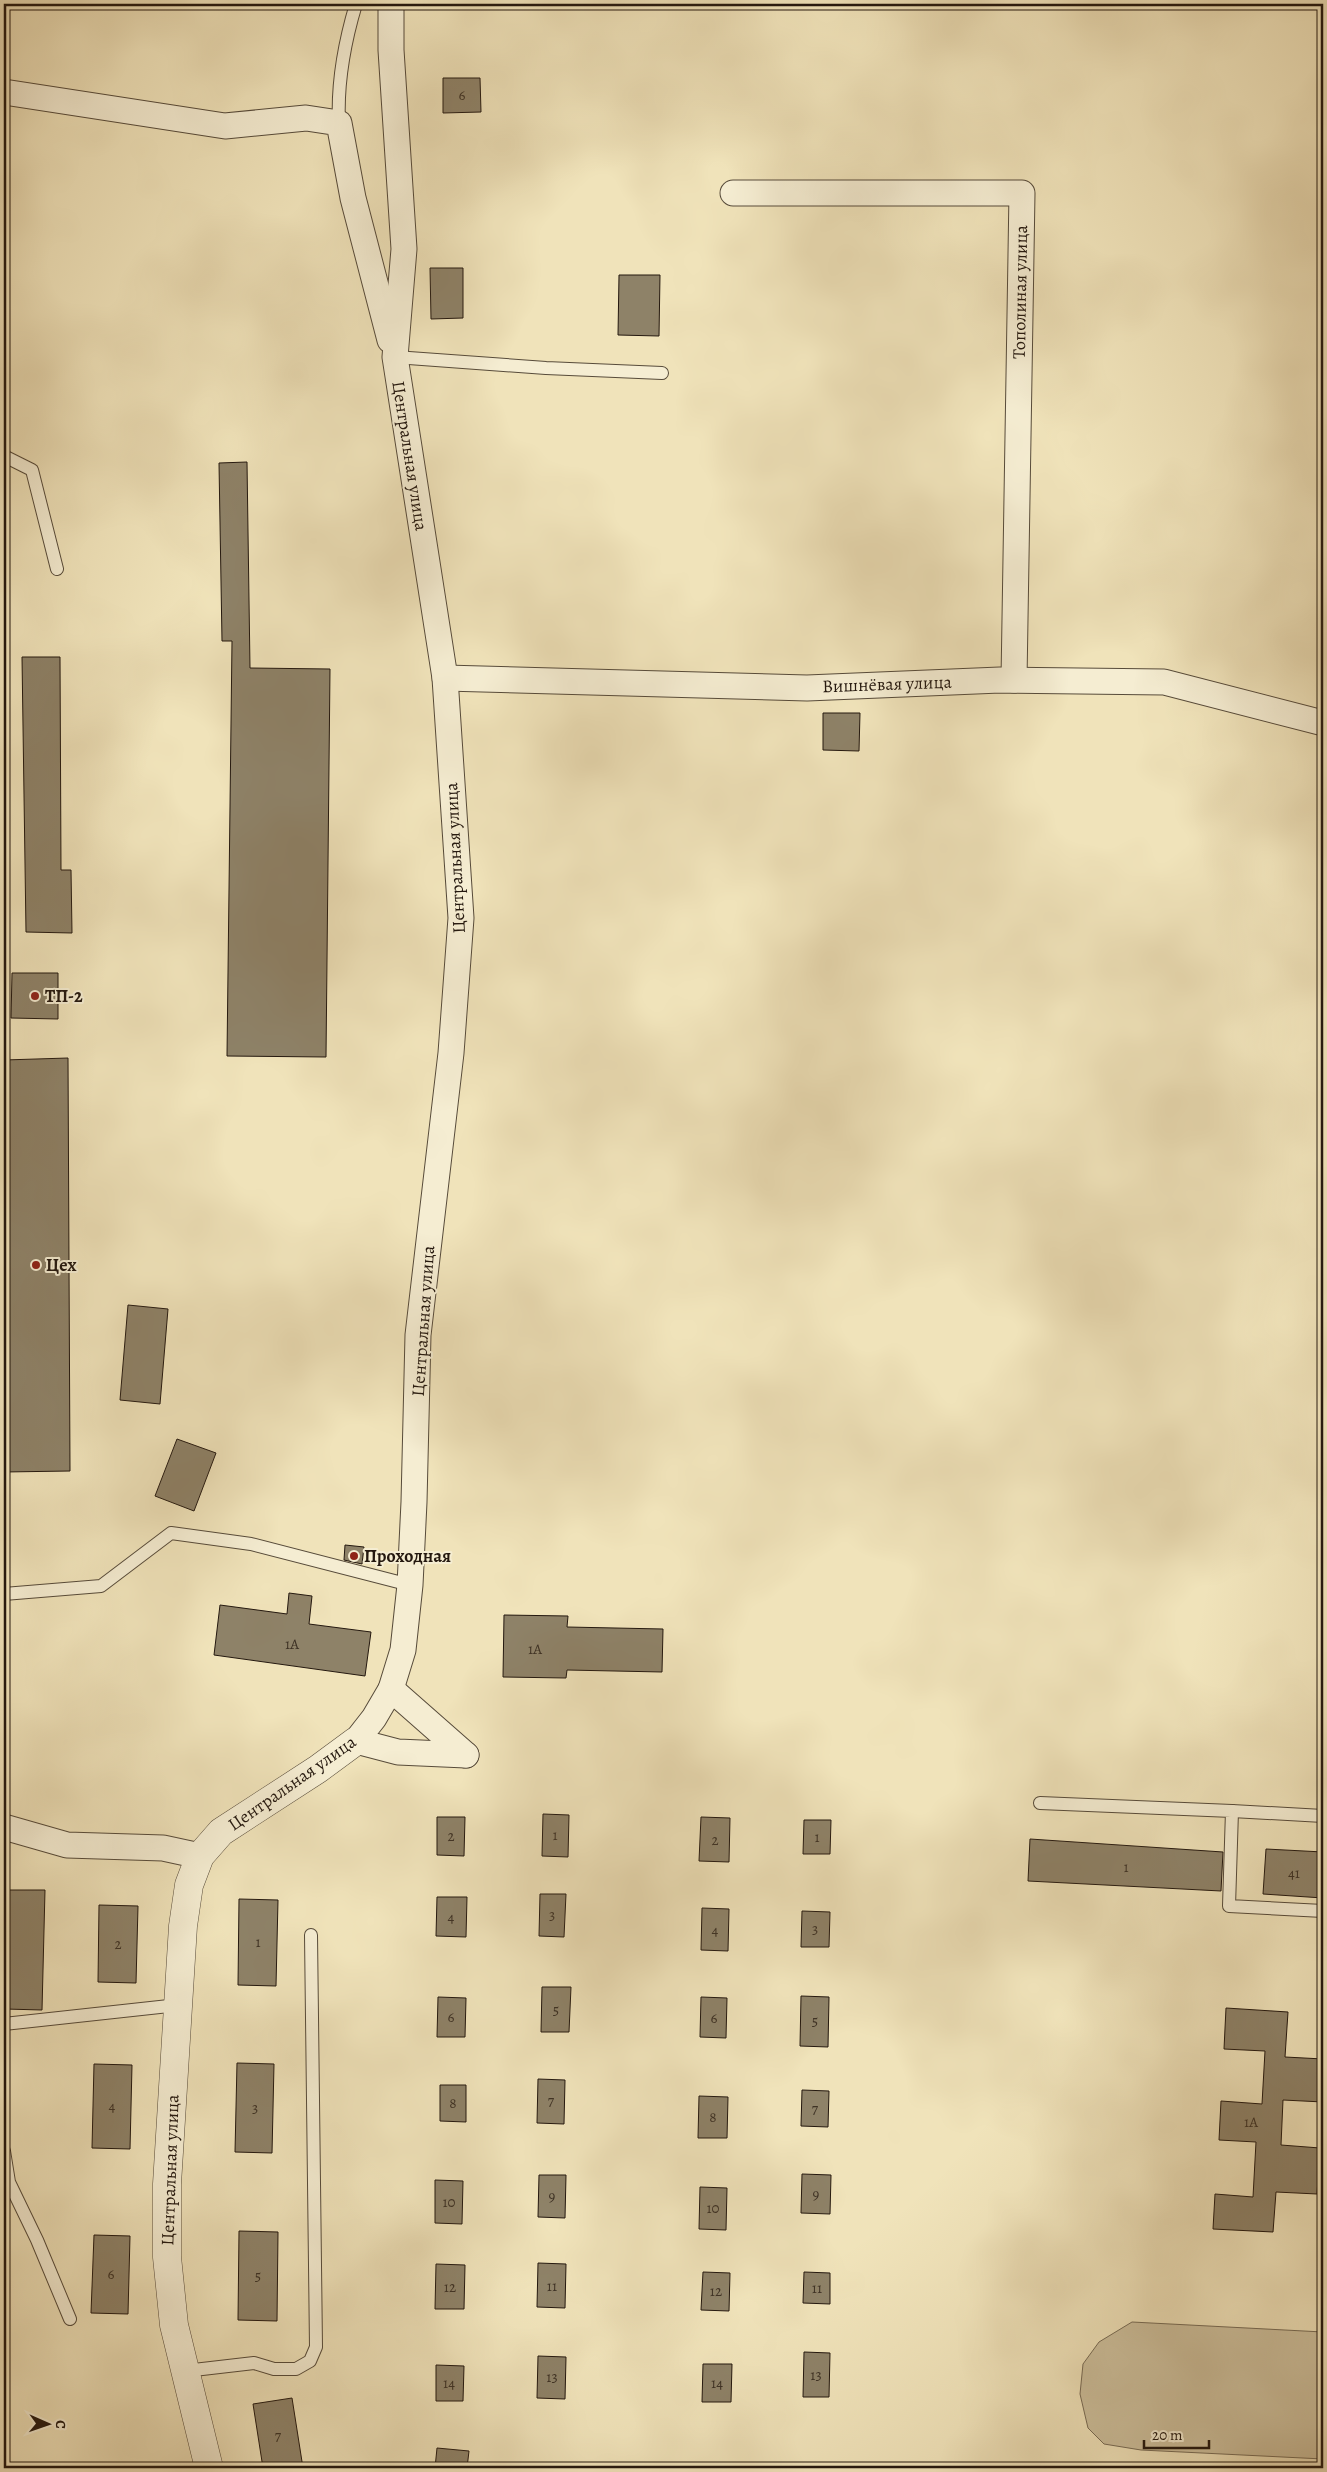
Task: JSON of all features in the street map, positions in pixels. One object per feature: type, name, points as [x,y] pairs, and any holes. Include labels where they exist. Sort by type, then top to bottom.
[{"type":"street","name":"Центральная улица","points":[[209,2468],[174,2325],[167,2257],[167,2184],[183,1926],[189,1885],[200,1856],[221,1832],[318,1769],[356,1741],[374,1718],[391,1689],[403,1650],[410,1585],[418,1335],[451,1053],[461,918],[446,678],[394,357],[404,249],[391,50],[391,4]]},
{"type":"street","points":[[4,92],[225,126],[306,118],[339,123],[353,198],[394,357]]},
{"type":"street","name":"Тополиная улица","points":[[733,192],[1022,193],[1014,680]]},
{"type":"street","name":"Вишнёвая улица","points":[[446,678],[806,688],[1014,680],[1164,682],[1323,723]]},
{"type":"street","points":[[356,1741],[398,1752],[466,1755],[391,1689]]},
{"type":"street","points":[[4,1827],[67,1845],[163,1848],[200,1856]]},
{"type":"lane","points":[[339,123],[338,90],[347,35],[356,4]]},
{"type":"lane","points":[[394,357],[546,368],[662,372]]},
{"type":"lane","points":[[4,456],[32,470],[57,569]]},
{"type":"lane","points":[[4,1594],[101,1586],[171,1532],[251,1544],[410,1585]]},
{"type":"lane","points":[[1040,1803],[1323,1816]]},
{"type":"lane","points":[[1232,1811],[1229,1906],[1323,1911]]},
{"type":"lane","points":[[185,2371],[254,2363],[274,2369],[296,2369],[310,2361],[316,2347],[311,1935]]},
{"type":"lane","points":[[4,2024],[178,2005]]},
{"type":"lane","points":[[4,2151],[9,2182],[37,2240],[70,2319]]},
{"type":"shaded area","points":[[1132,2322],[1323,2332],[1323,2459],[1141,2450],[1104,2444],[1088,2428],[1080,2394],[1083,2364],[1099,2342]]},
{"type":"building","points":[[443,78],[480,78],[481,112],[443,113]]},
{"type":"building","points":[[430,268],[463,268],[463,318],[431,319]]},
{"type":"building","points":[[619,275],[660,275],[659,336],[618,335]]},
{"type":"building","points":[[247,462],[250,668],[330,669],[326,1057],[227,1056],[232,641],[222,641],[219,463]]},
{"type":"building","points":[[22,657],[60,657],[61,870],[71,870],[72,933],[26,932]]},
{"type":"building","points":[[823,713],[860,713],[859,751],[823,750]]},
{"type":"building","name":"ТП-2","points":[[12,973],[58,973],[58,1019],[11,1018]]},
{"type":"building","name":"Цех","points":[[68,1058],[70,1471],[4,1472],[4,1060]]},
{"type":"building","points":[[128,1305],[168,1309],[160,1404],[120,1400]]},
{"type":"building","points":[[177,1439],[216,1453],[194,1511],[155,1496]]},
{"type":"building","name":"Проходная","points":[[345,1545],[364,1547],[362,1564],[344,1560]]},
{"type":"building","points":[[289,1593],[312,1596],[309,1624],[371,1632],[365,1676],[214,1655],[220,1605],[287,1614]]},
{"type":"building","points":[[504,1615],[568,1616],[567,1627],[663,1629],[662,1672],[567,1670],[566,1678],[503,1677]]},
{"type":"building","points":[[543,1814],[569,1815],[568,1857],[542,1856]]},
{"type":"building","points":[[437,1817],[465,1817],[464,1856],[437,1855]]},
{"type":"building","points":[[701,1817],[730,1818],[729,1862],[699,1861]]},
{"type":"building","points":[[804,1820],[831,1820],[830,1854],[803,1854]]},
{"type":"building","points":[[1030,1839],[1223,1852],[1221,1891],[1028,1881]]},
{"type":"building","points":[[1266,1849],[1323,1852],[1323,1898],[1263,1894]]},
{"type":"building","points":[[7,1890],[45,1890],[42,2010],[5,2009]]},
{"type":"building","points":[[540,1894],[566,1894],[564,1937],[539,1936]]},
{"type":"building","points":[[437,1897],[467,1897],[466,1937],[436,1936]]},
{"type":"building","points":[[239,1899],[278,1900],[276,1986],[238,1985]]},
{"type":"building","points":[[99,1905],[138,1906],[136,1983],[98,1982]]},
{"type":"building","points":[[702,1908],[729,1909],[728,1951],[701,1950]]},
{"type":"building","points":[[802,1911],[830,1912],[829,1947],[801,1947]]},
{"type":"building","points":[[542,1987],[571,1987],[569,2032],[541,2032]]},
{"type":"building","points":[[801,1996],[829,1997],[828,2047],[800,2046]]},
{"type":"building","points":[[438,1997],[466,1998],[465,2037],[437,2037]]},
{"type":"building","points":[[701,1997],[727,1998],[726,2038],[700,2037]]},
{"type":"building","points":[[1226,2008],[1288,2012],[1285,2057],[1323,2059],[1323,2102],[1283,2100],[1281,2145],[1320,2148],[1317,2194],[1276,2192],[1273,2232],[1213,2229],[1215,2194],[1253,2197],[1256,2142],[1219,2140],[1221,2101],[1262,2104],[1265,2051],[1224,2049]]},
{"type":"building","points":[[237,2063],[274,2064],[272,2153],[235,2152]]},
{"type":"building","points":[[94,2064],[132,2065],[130,2149],[92,2148]]},
{"type":"building","points":[[538,2079],[565,2080],[564,2124],[537,2123]]},
{"type":"building","points":[[440,2085],[466,2085],[466,2122],[440,2121]]},
{"type":"building","points":[[802,2090],[829,2091],[828,2127],[801,2126]]},
{"type":"building","points":[[699,2096],[728,2097],[727,2138],[698,2138]]},
{"type":"building","points":[[802,2174],[831,2175],[830,2214],[801,2213]]},
{"type":"building","points":[[539,2175],[566,2175],[565,2218],[538,2217]]},
{"type":"building","points":[[435,2180],[463,2181],[462,2224],[435,2223]]},
{"type":"building","points":[[700,2187],[727,2188],[726,2230],[699,2229]]},
{"type":"building","points":[[239,2231],[278,2232],[277,2321],[238,2320]]},
{"type":"building","points":[[94,2235],[130,2236],[128,2314],[91,2313]]},
{"type":"building","points":[[538,2263],[566,2264],[565,2308],[537,2307]]},
{"type":"building","points":[[436,2264],[465,2265],[464,2309],[435,2309]]},
{"type":"building","points":[[703,2272],[730,2273],[729,2311],[701,2310]]},
{"type":"building","points":[[804,2272],[830,2273],[830,2304],[803,2303]]},
{"type":"building","points":[[804,2352],[830,2353],[829,2397],[803,2397]]},
{"type":"building","points":[[538,2356],[566,2357],[565,2399],[537,2398]]},
{"type":"building","points":[[703,2364],[732,2364],[731,2402],[702,2402]]},
{"type":"building","points":[[436,2365],[464,2366],[463,2401],[436,2401]]},
{"type":"building","points":[[292,2398],[303,2468],[263,2468],[253,2404]]},
{"type":"building","points":[[437,2448],[469,2451],[467,2468],[435,2468]]},
{"type":"place","name":"ТП-2","points":[[35,996]]},
{"type":"place","name":"Цех","points":[[36,1265]]},
{"type":"place","name":"Проходная","points":[[354,1556]]}]
